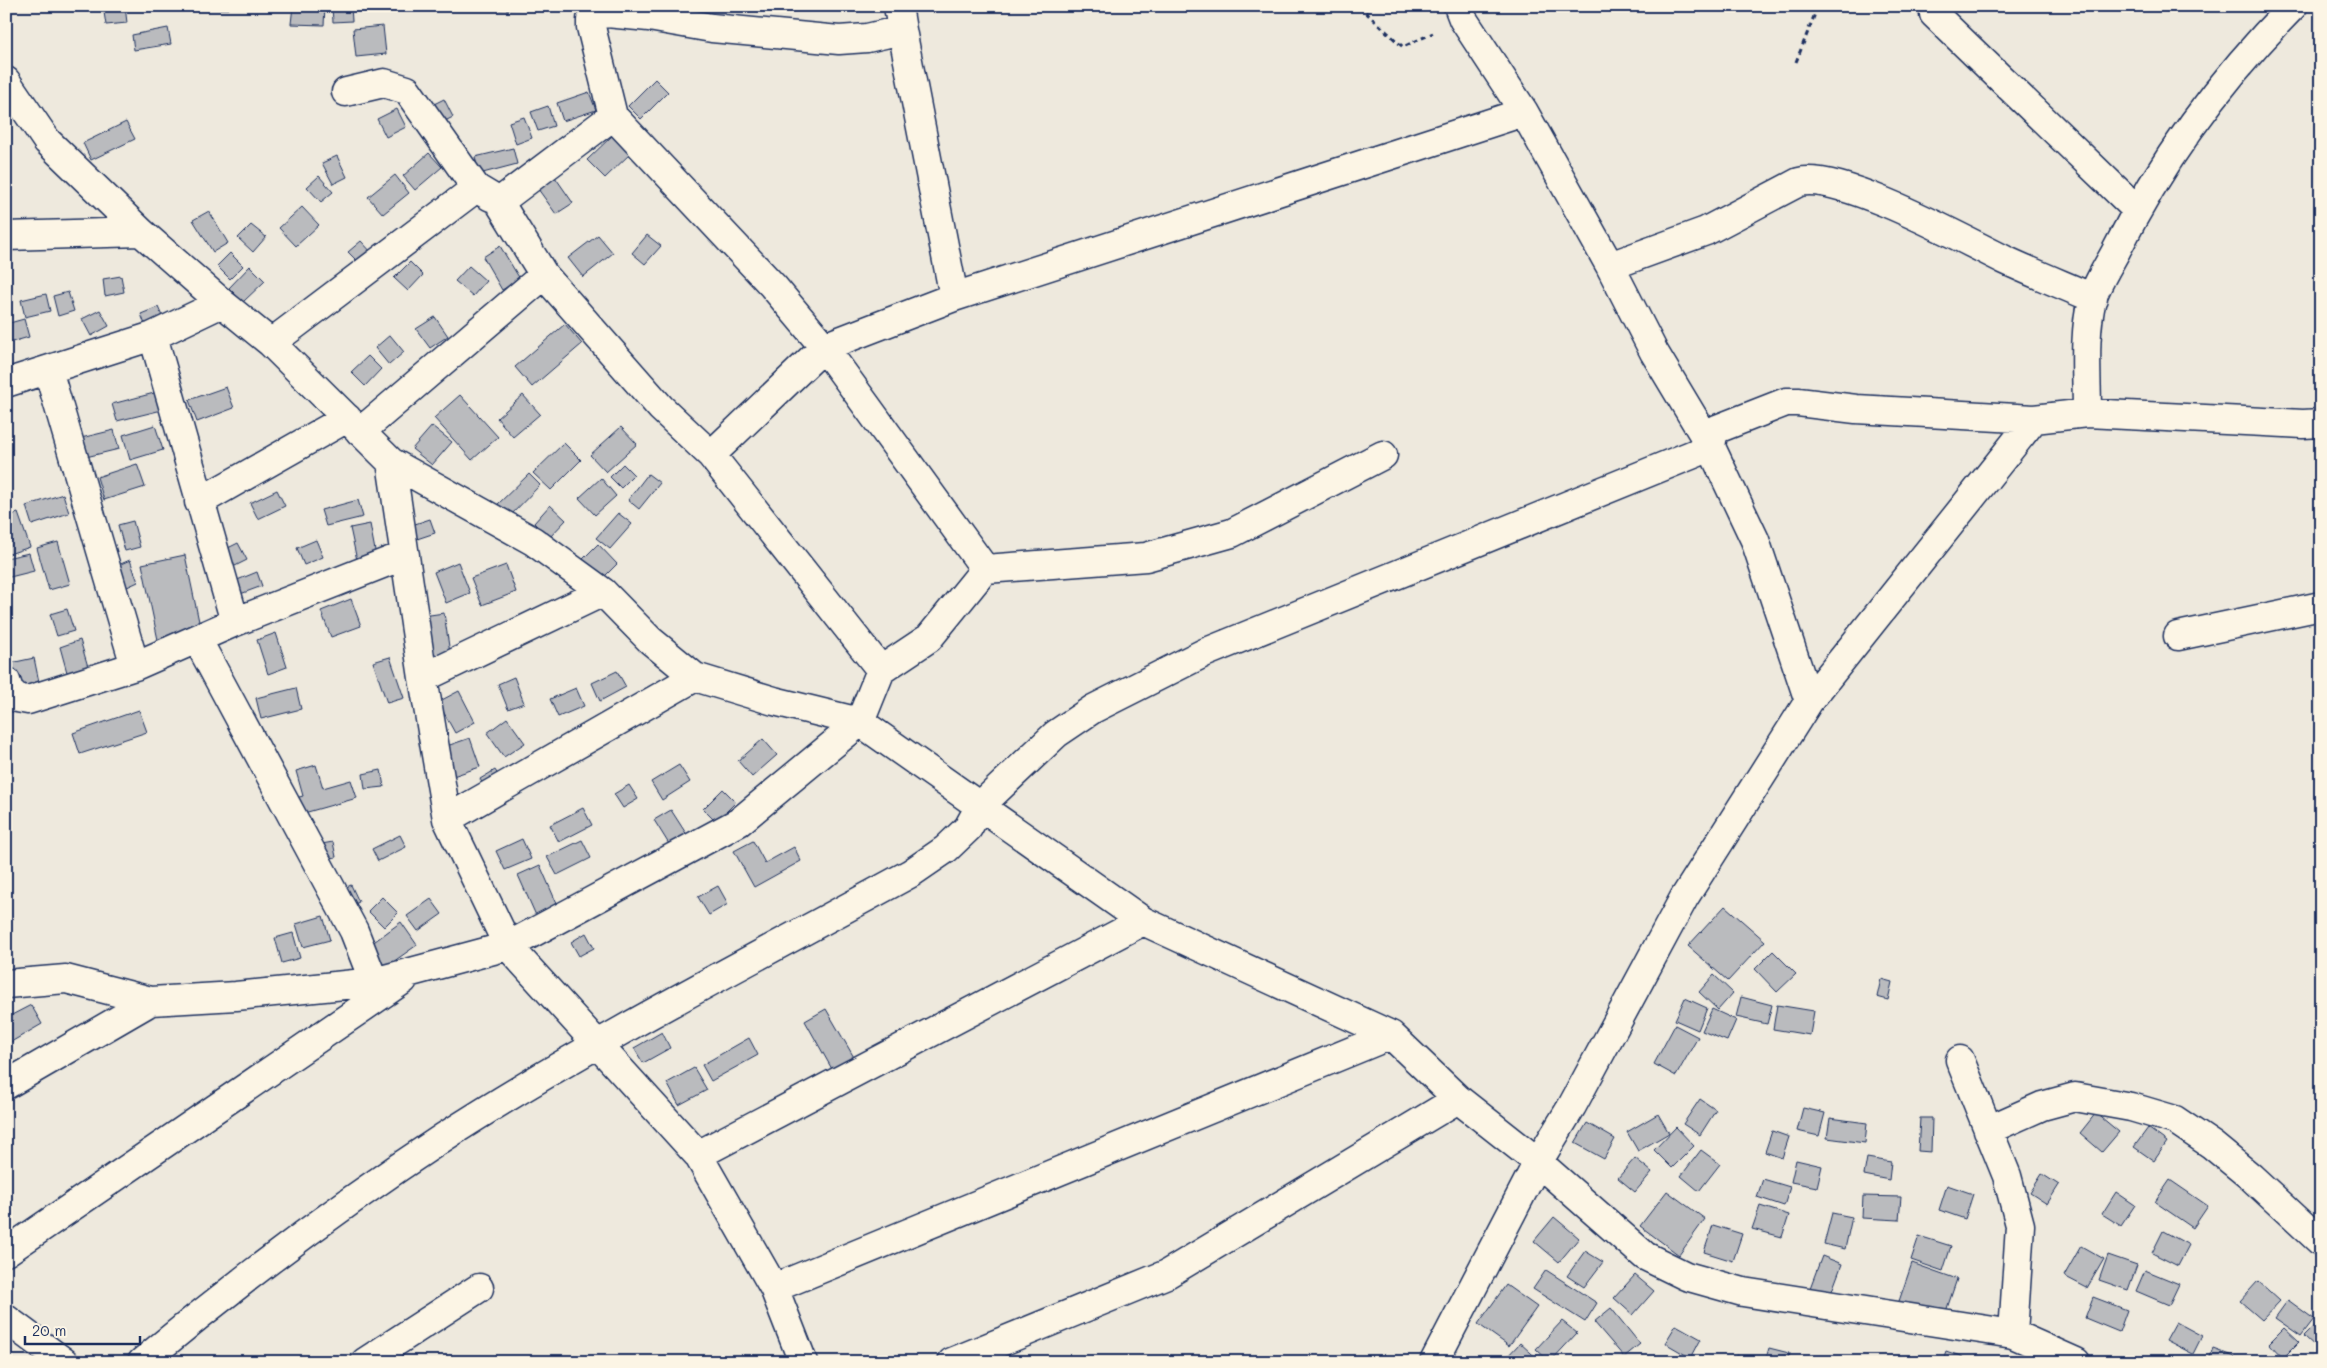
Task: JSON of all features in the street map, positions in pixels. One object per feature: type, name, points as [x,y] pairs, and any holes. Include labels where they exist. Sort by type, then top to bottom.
[{"type":"street","points":[[2087,412],[2086,342],[2092,298],[2137,210],[2161,170],[2252,48],[2293,6]]},
{"type":"street","points":[[954,297],[900,18],[867,38],[840,40],[712,28],[649,17],[596,12],[591,20],[591,27],[613,116],[773,286],[824,347],[986,569]]},
{"type":"street","points":[[1460,12],[1524,112],[1610,266],[1654,352],[1711,447],[1755,540],[1809,701]]},
{"type":"street","points":[[1934,14],[2137,210]]},
{"type":"street","points":[[6,81],[48,141],[142,232],[222,303],[271,343],[390,462],[533,541],[603,592],[650,640],[695,677],[774,701],[860,722],[1143,921],[1391,1035],[1458,1099],[1538,1162],[1645,1256],[1686,1276],[1743,1292],[2013,1334],[2076,1362]]},
{"type":"street","points":[[346,92],[384,83],[407,90],[476,188],[498,202],[544,275],[661,408],[711,455],[882,670]]},
{"type":"street","points":[[711,455],[824,347],[954,297],[1524,112]]},
{"type":"street","points":[[498,202],[613,116]]},
{"type":"street","points":[[1610,266],[1706,231],[1799,182],[1822,180],[1886,202],[2008,261],[2092,298]]},
{"type":"street","points":[[271,343],[476,188]]},
{"type":"street","points":[[6,236],[142,232]]},
{"type":"street","points":[[199,502],[354,425],[544,275]]},
{"type":"street","points":[[6,383],[153,336],[222,303]]},
{"type":"street","points":[[153,336],[199,502],[235,622]]},
{"type":"street","points":[[48,370],[135,666]]},
{"type":"street","points":[[1711,447],[1713,434],[1717,429],[1786,402],[2034,419],[2087,412],[2303,424],[2321,423]]},
{"type":"street","points":[[1434,1362],[1538,1162],[1572,1106],[1684,898],[1809,701],[2034,419]]},
{"type":"street","points":[[142,1362],[210,1305],[348,1201],[446,1136],[598,1045],[911,873],[946,849],[968,828],[980,806],[1056,734],[1086,714],[1204,653],[1711,447]]},
{"type":"street","points":[[6,984],[66,978],[151,1001],[236,996],[374,982],[508,946],[739,822],[860,722],[882,670],[929,638],[986,569],[1146,557],[1232,533],[1383,454]]},
{"type":"street","points":[[390,462],[423,678],[448,819],[508,946],[698,1155],[774,1288],[803,1362]]},
{"type":"street","points":[[6,681],[9,690],[17,698],[28,700],[135,666],[235,622],[405,554]]},
{"type":"street","points":[[423,678],[603,592]]},
{"type":"street","points":[[2178,636],[2321,606]]},
{"type":"street","points":[[197,639],[354,931],[374,982]]},
{"type":"street","points":[[448,819],[695,677]]},
{"type":"street","points":[[698,1155],[1143,921]]},
{"type":"street","points":[[6,1252],[418,970]]},
{"type":"street","points":[[6,1085],[151,1001]]},
{"type":"street","points":[[774,1288],[1391,1035]]},
{"type":"street","points":[[1960,1060],[2014,1198],[2020,1225],[2013,1334]]},
{"type":"street","points":[[1988,1130],[2042,1106],[2074,1097],[2131,1107],[2176,1120],[2212,1145],[2251,1177],[2321,1242]]},
{"type":"street","points":[[952,1362],[1167,1274],[1458,1099]]},
{"type":"street","points":[[365,1362],[479,1288]]},
{"type":"street","points":[[6,1319],[64,1362]]},
{"type":"path","points":[[1359,6],[1403,48],[1460,12]]},
{"type":"path","points":[[1796,62],[1818,6]]},
{"type":"building","points":[[103,6],[125,6],[127,23],[106,25]]},
{"type":"building","points":[[198,6],[229,6],[229,9],[198,9]]},
{"type":"building","points":[[293,6],[325,6],[324,25],[291,24]]},
{"type":"building","points":[[332,6],[351,6],[352,21],[333,22]]},
{"type":"building","points":[[499,6],[535,6],[535,8],[499,10]]},
{"type":"building","points":[[383,26],[386,54],[356,57],[353,29]]},
{"type":"building","points":[[168,28],[171,44],[134,50],[132,35]]},
{"type":"building","points":[[655,79],[668,92],[641,119],[628,106]]},
{"type":"building","points":[[589,92],[596,110],[563,121],[557,103]]},
{"type":"building","points":[[444,99],[453,117],[439,124],[430,106]]},
{"type":"building","points":[[548,106],[554,126],[538,131],[531,112]]},
{"type":"building","points":[[397,109],[406,127],[386,137],[377,119]]},
{"type":"building","points":[[524,117],[532,138],[516,144],[509,122]]},
{"type":"building","points":[[126,122],[135,139],[91,160],[83,143]]},
{"type":"building","points":[[614,134],[632,152],[605,178],[587,160]]},
{"type":"building","points":[[513,148],[517,164],[479,174],[475,157]]},
{"type":"building","points":[[429,153],[442,167],[415,190],[403,176]]},
{"type":"building","points":[[337,156],[347,177],[333,184],[322,163]]},
{"type":"building","points":[[395,175],[409,193],[383,214],[368,197]]},
{"type":"building","points":[[319,176],[333,192],[321,202],[307,187]]},
{"type":"building","points":[[555,177],[573,203],[556,214],[538,189]]},
{"type":"building","points":[[302,207],[319,225],[296,246],[279,228]]},
{"type":"building","points":[[209,211],[228,243],[213,252],[193,220]]},
{"type":"building","points":[[251,225],[266,237],[253,252],[238,238]]},
{"type":"building","points":[[598,235],[613,253],[583,277],[568,258]]},
{"type":"building","points":[[647,235],[661,246],[645,264],[632,253]]},
{"type":"building","points":[[361,241],[374,255],[362,266],[348,252]]},
{"type":"building","points":[[500,246],[520,279],[502,290],[483,257]]},
{"type":"building","points":[[230,253],[243,266],[230,279],[217,266]]},
{"type":"building","points":[[410,262],[423,275],[408,291],[394,278]]},
{"type":"building","points":[[250,266],[265,281],[243,302],[229,288]]},
{"type":"building","points":[[469,266],[486,281],[473,296],[455,281]]},
{"type":"building","points":[[121,276],[124,292],[105,296],[103,279]]},
{"type":"building","points":[[68,292],[74,311],[58,316],[53,296]]},
{"type":"building","points":[[46,294],[50,311],[25,317],[21,300]]},
{"type":"building","points":[[158,307],[165,323],[147,330],[141,314]]},
{"type":"building","points":[[100,310],[109,326],[91,336],[82,319]]},
{"type":"building","points":[[435,317],[448,336],[430,348],[416,329]]},
{"type":"building","points":[[24,319],[29,337],[8,343],[6,324]]},
{"type":"building","points":[[565,324],[582,344],[532,387],[515,367]]},
{"type":"building","points":[[390,335],[404,352],[389,365],[375,348]]},
{"type":"building","points":[[368,356],[381,369],[365,386],[351,372]]},
{"type":"building","points":[[226,387],[234,408],[197,422],[189,400]]},
{"type":"building","points":[[158,392],[162,410],[117,421],[112,404]]},
{"type":"building","points":[[460,395],[498,437],[472,460],[434,418]]},
{"type":"building","points":[[523,395],[540,414],[513,437],[497,418]]},
{"type":"building","points":[[155,425],[163,450],[130,460],[123,435]]},
{"type":"building","points":[[432,426],[452,442],[432,465],[412,449]]},
{"type":"building","points":[[621,427],[637,444],[606,472],[590,455]]},
{"type":"building","points":[[114,430],[119,449],[86,457],[81,438]]},
{"type":"building","points":[[564,443],[581,460],[551,490],[533,473]]},
{"type":"building","points":[[137,464],[145,487],[104,500],[97,477]]},
{"type":"building","points":[[623,464],[634,475],[621,488],[610,477]]},
{"type":"building","points":[[529,474],[540,485],[509,517],[497,505]]},
{"type":"building","points":[[648,474],[660,483],[639,509],[628,500]]},
{"type":"building","points":[[601,478],[616,496],[595,515],[579,498]]},
{"type":"building","points":[[277,490],[285,506],[258,519],[250,503]]},
{"type":"building","points":[[63,494],[69,513],[32,525],[26,506]]},
{"type":"building","points":[[358,500],[363,517],[326,526],[321,510]]},
{"type":"building","points":[[550,505],[566,520],[549,538],[534,523]]},
{"type":"building","points":[[18,513],[30,547],[6,555],[6,517]]},
{"type":"building","points":[[618,513],[632,524],[610,549],[596,538]]},
{"type":"building","points":[[430,519],[435,533],[411,541],[406,527]]},
{"type":"building","points":[[133,521],[140,547],[125,551],[118,525]]},
{"type":"building","points":[[370,524],[377,561],[358,565],[350,528]]},
{"type":"building","points":[[316,540],[323,557],[304,565],[297,548]]},
{"type":"building","points":[[58,542],[70,584],[49,590],[37,548]]},
{"type":"building","points":[[238,543],[247,560],[233,567],[224,550]]},
{"type":"building","points":[[598,544],[617,564],[602,579],[582,560]]},
{"type":"building","points":[[29,553],[34,571],[6,578],[6,558]]},
{"type":"building","points":[[185,555],[201,631],[158,640],[142,564]]},
{"type":"building","points":[[130,560],[138,582],[125,588],[116,566]]},
{"type":"building","points":[[458,562],[470,593],[446,603],[434,572]]},
{"type":"building","points":[[506,565],[516,592],[482,605],[471,578]]},
{"type":"building","points":[[257,572],[262,586],[235,596],[230,583]]},
{"type":"building","points":[[351,599],[361,626],[331,637],[321,611]]},
{"type":"building","points":[[67,609],[74,631],[57,636],[50,614]]},
{"type":"building","points":[[444,613],[451,660],[430,663],[423,616]]},
{"type":"building","points":[[276,633],[287,667],[268,674],[257,640]]},
{"type":"building","points":[[80,640],[89,670],[68,676],[60,647]]},
{"type":"building","points":[[390,657],[404,698],[387,703],[373,662]]},
{"type":"building","points":[[34,658],[39,682],[16,688],[11,663]]},
{"type":"building","points":[[617,671],[626,687],[600,701],[592,683]]},
{"type":"building","points":[[514,677],[524,703],[508,709],[498,684]]},
{"type":"building","points":[[296,688],[301,709],[261,719],[256,698]]},
{"type":"building","points":[[576,688],[584,706],[558,717],[550,699]]},
{"type":"building","points":[[459,691],[475,722],[455,733],[438,702]]},
{"type":"building","points":[[139,710],[147,732],[80,754],[73,733]]},
{"type":"building","points":[[507,718],[525,743],[504,757],[487,733]]},
{"type":"building","points":[[470,738],[480,767],[450,777],[441,748]]},
{"type":"building","points":[[763,739],[777,755],[752,777],[738,761]]},
{"type":"building","points":[[316,765],[323,788],[351,780],[357,798],[297,815],[292,799],[303,796],[296,771]]},
{"type":"building","points":[[679,765],[690,782],[662,800],[651,782]]},
{"type":"building","points":[[381,770],[384,787],[365,789],[363,774]]},
{"type":"building","points":[[495,770],[504,784],[488,793],[480,779]]},
{"type":"building","points":[[629,785],[638,799],[623,808],[614,794]]},
{"type":"building","points":[[723,789],[736,802],[716,822],[703,809]]},
{"type":"building","points":[[583,808],[592,825],[559,842],[550,825]]},
{"type":"building","points":[[671,810],[689,838],[672,849],[654,820]]},
{"type":"building","points":[[400,835],[406,847],[378,861],[372,849]]},
{"type":"building","points":[[522,839],[531,859],[505,870],[496,851]]},
{"type":"building","points":[[582,840],[591,858],[557,875],[547,857]]},
{"type":"building","points":[[753,841],[765,863],[794,847],[801,861],[754,887],[734,851]]},
{"type":"building","points":[[333,842],[336,857],[319,861],[316,845]]},
{"type":"building","points":[[540,865],[560,911],[538,920],[518,875]]},
{"type":"building","points":[[351,885],[359,902],[344,909],[336,892]]},
{"type":"building","points":[[718,886],[728,904],[709,915],[698,897]]},
{"type":"building","points":[[382,897],[398,913],[384,927],[368,911]]},
{"type":"building","points":[[431,899],[442,914],[418,931],[407,916]]},
{"type":"building","points":[[1725,906],[1765,941],[1728,981],[1688,946]]},
{"type":"building","points":[[323,916],[330,940],[303,947],[296,924]]},
{"type":"building","points":[[401,922],[417,945],[383,969],[367,947]]},
{"type":"building","points":[[293,933],[300,958],[282,963],[275,938]]},
{"type":"building","points":[[586,933],[594,948],[579,956],[571,942]]},
{"type":"building","points":[[1773,951],[1796,974],[1777,992],[1755,969]]},
{"type":"building","points":[[1714,975],[1733,993],[1718,1010],[1699,992]]},
{"type":"building","points":[[1881,979],[1892,982],[1888,1000],[1877,997]]},
{"type":"building","points":[[1741,997],[1772,1005],[1767,1024],[1736,1017]]},
{"type":"building","points":[[1685,998],[1707,1008],[1698,1030],[1675,1020]]},
{"type":"building","points":[[31,1005],[42,1024],[11,1042],[6,1033],[6,1018]]},
{"type":"building","points":[[1777,1005],[1814,1011],[1810,1035],[1773,1029]]},
{"type":"building","points":[[826,1009],[859,1066],[837,1078],[805,1021]]},
{"type":"building","points":[[1712,1009],[1736,1020],[1727,1041],[1702,1031]]},
{"type":"building","points":[[1675,1025],[1698,1037],[1676,1076],[1654,1064]]},
{"type":"building","points":[[662,1032],[670,1048],[643,1063],[634,1048]]},
{"type":"building","points":[[749,1038],[758,1055],[711,1081],[702,1065]]},
{"type":"building","points":[[694,1068],[707,1090],[679,1105],[667,1083]]},
{"type":"building","points":[[1700,1099],[1716,1110],[1700,1135],[1683,1124]]},
{"type":"building","points":[[1803,1108],[1825,1113],[1819,1136],[1797,1131]]},
{"type":"building","points":[[2096,1113],[2119,1132],[2102,1152],[2080,1133]]},
{"type":"building","points":[[1658,1114],[1669,1133],[1638,1151],[1627,1132]]},
{"type":"building","points":[[1830,1118],[1867,1123],[1865,1143],[1827,1138]]},
{"type":"building","points":[[1920,1118],[1932,1118],[1931,1152],[1918,1151]]},
{"type":"building","points":[[1587,1123],[1615,1139],[1604,1159],[1575,1143]]},
{"type":"building","points":[[1676,1127],[1694,1146],[1672,1168],[1654,1150]]},
{"type":"building","points":[[2148,1128],[2167,1142],[2154,1161],[2134,1147]]},
{"type":"building","points":[[1772,1131],[1789,1137],[1782,1158],[1765,1152]]},
{"type":"building","points":[[1701,1150],[1720,1164],[1699,1191],[1681,1176]]},
{"type":"building","points":[[1635,1158],[1652,1172],[1635,1192],[1618,1178]]},
{"type":"building","points":[[1867,1158],[1891,1162],[1889,1180],[1864,1175]]},
{"type":"building","points":[[1796,1160],[1822,1166],[1817,1187],[1791,1182]]},
{"type":"building","points":[[2042,1174],[2059,1185],[2047,1204],[2030,1193]]},
{"type":"building","points":[[1763,1179],[1790,1187],[1784,1206],[1757,1197]]},
{"type":"building","points":[[2170,1180],[2208,1206],[2193,1228],[2155,1202]]},
{"type":"building","points":[[1947,1185],[1973,1194],[1965,1219],[1939,1210]]},
{"type":"building","points":[[1667,1191],[1705,1219],[1679,1255],[1640,1226]]},
{"type":"building","points":[[2116,1192],[2135,1205],[2121,1226],[2102,1214]]},
{"type":"building","points":[[1863,1196],[1901,1197],[1899,1220],[1862,1218]]},
{"type":"building","points":[[1760,1206],[1789,1215],[1782,1237],[1752,1229]]},
{"type":"building","points":[[1832,1213],[1852,1217],[1845,1249],[1824,1244]]},
{"type":"building","points":[[1554,1217],[1579,1238],[1559,1262],[1534,1241]]},
{"type":"building","points":[[1713,1225],[1742,1234],[1733,1261],[1704,1252]]},
{"type":"building","points":[[2163,1231],[2189,1245],[2178,1266],[2152,1253]]},
{"type":"building","points":[[1919,1236],[1951,1246],[1943,1271],[1911,1260]]},
{"type":"building","points":[[2081,1246],[2104,1259],[2087,1288],[2064,1276]]},
{"type":"building","points":[[1585,1251],[1603,1262],[1584,1287],[1567,1276]]},
{"type":"building","points":[[2108,1255],[2137,1265],[2128,1290],[2099,1280]]},
{"type":"building","points":[[1822,1256],[1842,1264],[1830,1296],[1810,1288]]},
{"type":"building","points":[[1912,1263],[1957,1279],[1942,1323],[1897,1307]]},
{"type":"building","points":[[1546,1270],[1597,1303],[1585,1322],[1533,1289]]},
{"type":"building","points":[[2145,1270],[2179,1284],[2169,1305],[2136,1291]]},
{"type":"building","points":[[1635,1275],[1654,1291],[1633,1315],[1614,1298]]},
{"type":"building","points":[[2258,1281],[2280,1301],[2262,1320],[2240,1301]]},
{"type":"building","points":[[1506,1285],[1537,1307],[1509,1346],[1478,1324]]},
{"type":"building","points":[[2093,1297],[2127,1310],[2119,1332],[2085,1318]]},
{"type":"building","points":[[2288,1300],[2314,1319],[2301,1336],[2275,1318]]},
{"type":"building","points":[[1611,1308],[1640,1344],[1624,1357],[1594,1322]]},
{"type":"building","points":[[2321,1319],[2321,1351],[2320,1351],[2304,1336]]},
{"type":"building","points":[[1562,1321],[1577,1333],[1550,1362],[1536,1349]]},
{"type":"building","points":[[2176,1322],[2202,1336],[2193,1354],[2166,1340]]},
{"type":"building","points":[[1676,1325],[1701,1339],[1691,1358],[1665,1343]]},
{"type":"building","points":[[2284,1328],[2299,1342],[2283,1358],[2269,1343]]},
{"type":"building","points":[[1520,1343],[1541,1362],[1506,1362],[1504,1360]]},
{"type":"building","points":[[1769,1348],[1789,1353],[1787,1362],[1765,1362]]},
{"type":"building","points":[[2213,1349],[2235,1357],[2233,1362],[2208,1362]]},
{"type":"building","points":[[1946,1351],[1963,1357],[1962,1362],[1942,1362]]},
{"type":"building","points":[[1736,1355],[1750,1362],[1733,1362]]}]
